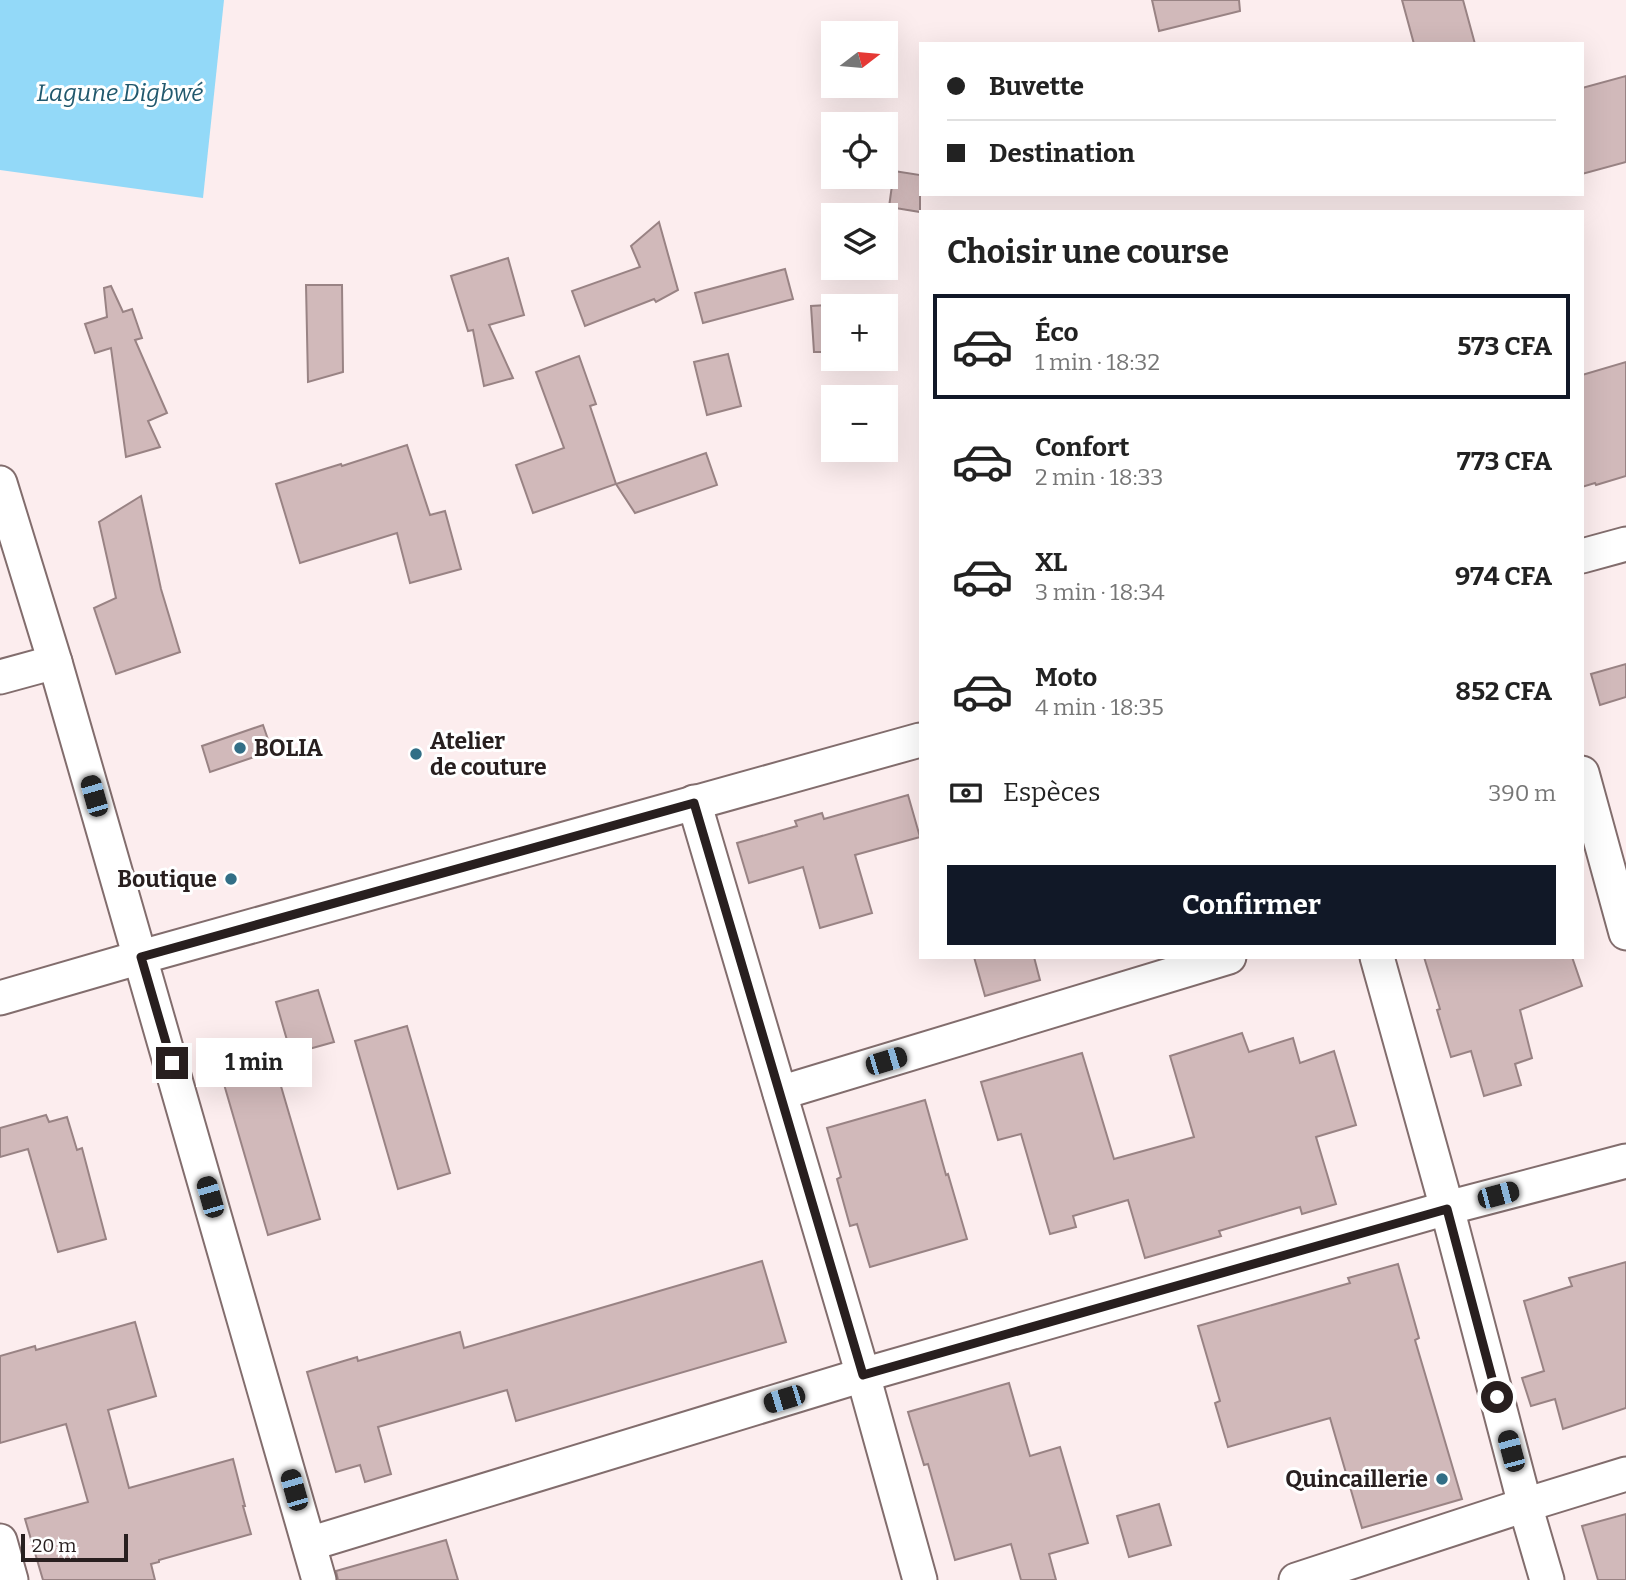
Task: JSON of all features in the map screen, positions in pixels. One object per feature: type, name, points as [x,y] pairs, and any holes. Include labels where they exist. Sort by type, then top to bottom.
[{"type":"street","points":[[0,483],[55,662],[320,1580]]},
{"type":"street","points":[[1584,555],[1626,544]]},
{"type":"street","points":[[0,677],[55,662]]},
{"type":"street","points":[[0,998],[919,740]]},
{"type":"street","points":[[1584,778],[1616,857],[1626,933]]},
{"type":"street","points":[[694,803],[863,1375],[920,1580]]},
{"type":"street","points":[[780,1093],[1222,959]]},
{"type":"street","points":[[1378,959],[1547,1580]]},
{"type":"street","points":[[309,1544],[863,1375],[1626,1160]]},
{"type":"street","points":[[1296,1580],[1626,1474]]},
{"type":"street","points":[[0,1541],[11,1580]]},
{"type":"water","name":"Lagune Digbwé","points":[[0,0],[224,0],[203,198],[0,170]]},
{"type":"building","points":[[1152,0],[1239,0],[1240,11],[1159,31]]},
{"type":"building","points":[[1402,0],[1463,0],[1474,42],[1413,42]]},
{"type":"building","points":[[1626,76],[1626,162],[1584,173],[1584,87]]},
{"type":"building","points":[[898,172],[919,175],[919,212],[898,208],[898,203],[890,203],[892,189],[898,189]]},
{"type":"building","points":[[659,222],[678,290],[656,302],[654,299],[585,326],[572,291],[640,267],[631,246]]},
{"type":"building","points":[[508,258],[524,315],[489,325],[513,378],[484,386],[473,330],[468,331],[451,276]]},
{"type":"building","points":[[785,269],[793,299],[703,323],[695,293]]},
{"type":"building","points":[[306,285],[342,285],[343,372],[308,382]]},
{"type":"building","points":[[111,286],[123,312],[132,309],[142,338],[135,340],[167,413],[148,421],[160,447],[126,457],[111,348],[95,353],[85,324],[107,317],[104,288]]},
{"type":"building","points":[[821,305],[821,352],[814,352],[811,306]]},
{"type":"building","points":[[728,354],[741,406],[707,415],[694,362]]},
{"type":"building","points":[[579,356],[596,404],[590,406],[616,484],[533,513],[516,465],[564,448],[536,372]]},
{"type":"building","points":[[1626,362],[1626,476],[1584,486],[1584,374]]},
{"type":"building","points":[[407,445],[430,515],[445,511],[461,569],[410,583],[397,533],[300,563],[276,484]]},
{"type":"building","points":[[706,453],[717,485],[635,513],[616,484]]},
{"type":"building","points":[[141,496],[161,589],[180,652],[116,674],[94,608],[116,598],[99,522]]},
{"type":"building","points":[[1626,664],[1626,697],[1600,705],[1591,674]]},
{"type":"building","points":[[263,725],[272,751],[210,772],[202,746]]},
{"type":"building","points":[[908,795],[919,837],[855,855],[872,913],[820,928],[803,867],[749,883],[737,843],[797,826],[795,821],[822,813],[824,819]]},
{"type":"building","points":[[975,959],[1035,959],[1040,980],[985,996]]},
{"type":"building","points":[[1425,959],[1573,959],[1582,986],[1520,1010],[1532,1058],[1515,1064],[1521,1085],[1484,1096],[1471,1051],[1451,1057],[1437,1010],[1440,1009]]},
{"type":"building","points":[[318,990],[334,1042],[291,1054],[276,1002]]},
{"type":"building","points":[[407,1026],[450,1173],[398,1189],[355,1041]]},
{"type":"building","points":[[1242,1033],[1249,1052],[1293,1038],[1300,1063],[1334,1051],[1356,1125],[1316,1137],[1336,1204],[1302,1214],[1300,1207],[1219,1231],[1221,1236],[1145,1258],[1128,1200],[1073,1216],[1076,1227],[1050,1234],[1021,1134],[998,1140],[981,1082],[1082,1053],[1114,1159],[1194,1137],[1170,1056]]},
{"type":"building","points":[[273,1059],[320,1219],[268,1235],[221,1074]]},
{"type":"building","points":[[925,1100],[967,1239],[870,1267],[857,1224],[850,1226],[837,1179],[841,1177],[827,1128]]},
{"type":"building","points":[[46,1115],[49,1122],[67,1117],[77,1150],[82,1148],[106,1239],[58,1252],[28,1149],[0,1157],[0,1128]]},
{"type":"building","points":[[762,1261],[786,1342],[516,1421],[507,1390],[378,1427],[391,1474],[365,1482],[360,1465],[336,1472],[307,1372],[357,1357],[358,1361],[460,1332],[464,1348]]},
{"type":"building","points":[[1626,1262],[1626,1408],[1563,1429],[1555,1399],[1531,1406],[1522,1378],[1544,1371],[1524,1301],[1572,1286],[1569,1278]]},
{"type":"building","points":[[1398,1264],[1419,1338],[1415,1340],[1462,1499],[1362,1528],[1330,1418],[1228,1447],[1215,1403],[1220,1401],[1198,1326],[1350,1283],[1348,1278]]},
{"type":"building","points":[[135,1322],[156,1396],[108,1410],[129,1488],[233,1459],[251,1534],[159,1560],[151,1564],[155,1580],[43,1580],[25,1519],[88,1502],[66,1424],[0,1443],[0,1356],[35,1346],[36,1350]]},
{"type":"building","points":[[1009,1383],[1030,1456],[1060,1447],[1088,1543],[1049,1554],[1056,1580],[1021,1580],[1011,1544],[955,1560],[928,1464],[924,1465],[908,1412]]},
{"type":"building","points":[[1159,1504],[1171,1545],[1129,1557],[1117,1516]]},
{"type":"building","points":[[1626,1514],[1626,1580],[1598,1580],[1582,1526]]},
{"type":"building","points":[[446,1540],[458,1580],[338,1580],[336,1571]]},
{"type":"place","name":"BOLIA","points":[[240,748]]},
{"type":"place","name":"Atelier de couture","points":[[416,754]]},
{"type":"place","name":"Boutique","points":[[231,879]]},
{"type":"place","name":"Quincaillerie","points":[[1442,1479]]},
{"type":"route","points":[[172,1063],[141,957],[694,803],[863,1375],[1447,1209],[1497,1397]]}]
